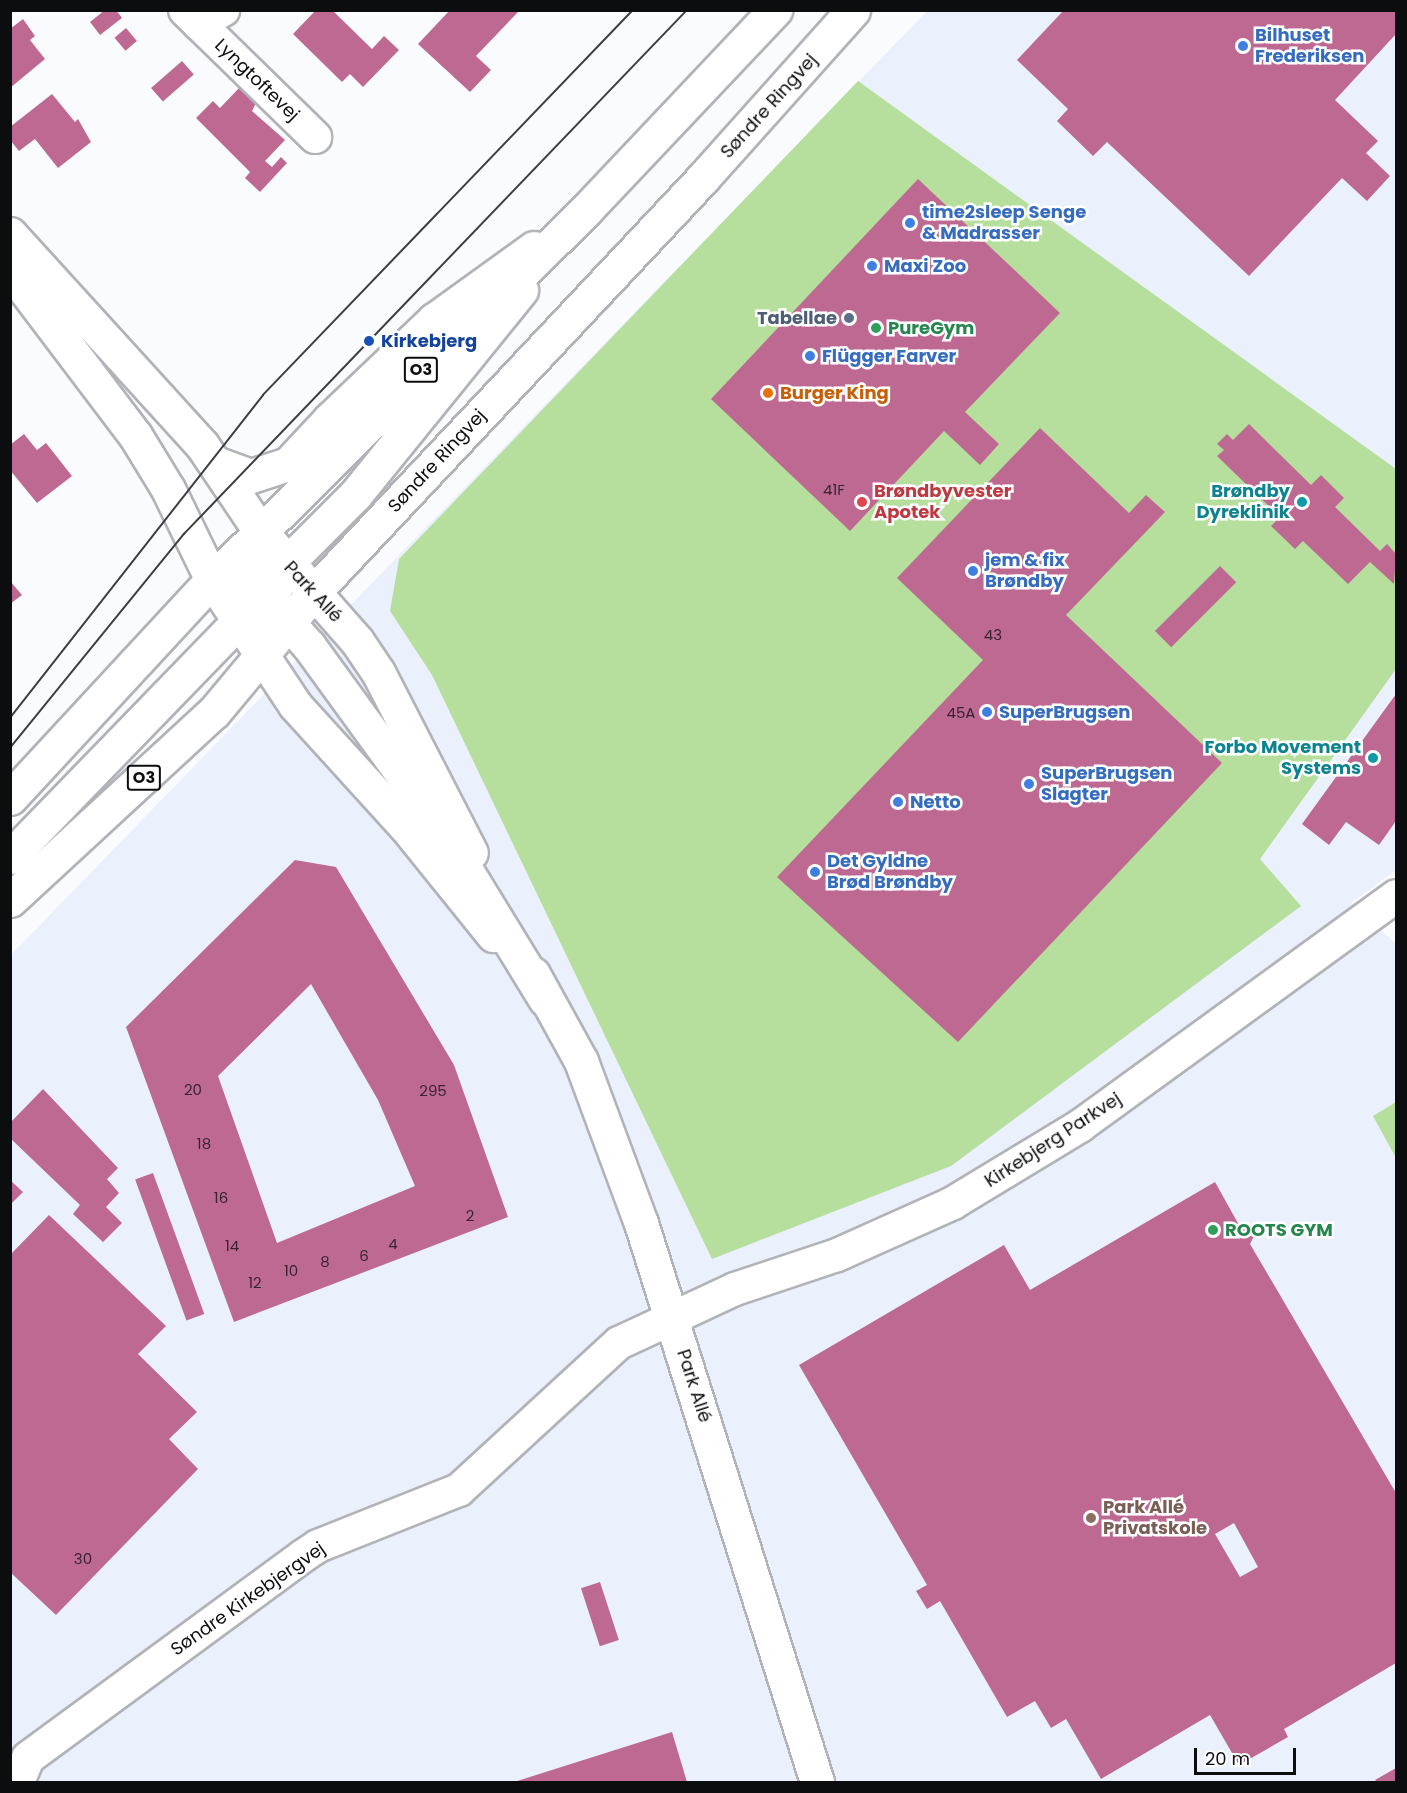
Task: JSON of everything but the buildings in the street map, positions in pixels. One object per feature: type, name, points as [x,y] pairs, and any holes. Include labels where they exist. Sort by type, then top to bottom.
[{"type":"street","name":"O3","points":[[10,798],[212,580],[585,211],[775,10]]},
{"type":"street","name":"Søndre Ringvej","points":[[10,900],[191,735],[260,655],[269,604],[314,592],[687,195],[853,10]]},
{"type":"street","name":"Lyngtoftevej","points":[[202,15],[315,137]]},
{"type":"street","points":[[215,463],[251,476],[288,464],[330,419],[434,320],[585,211]]},
{"type":"street","points":[[10,857],[237,623],[269,604],[286,564],[377,469],[585,211]]},
{"type":"street","name":"Park Allé","points":[[10,234],[20,277],[135,435],[168,489],[212,580],[237,623],[295,705],[406,827],[545,999]]},
{"type":"street","name":"Park Allé","points":[[20,277],[215,463],[260,531],[286,564],[314,592],[378,672],[545,999],[570,1040],[600,1106],[672,1317],[817,1782]]},
{"type":"street","points":[[260,531],[269,604]]},
{"type":"street","points":[[212,580],[269,604],[436,821],[545,999]]},
{"type":"street","name":"Kirkebjerg Parkvej","points":[[672,1317],[735,1289],[837,1255],[953,1203],[1080,1126],[1396,896]]},
{"type":"street","name":"Søndre Kirkebjergvej","points":[[18,1782],[28,1758],[303,1556],[318,1546],[459,1490],[619,1343],[672,1317]]},
{"type":"shaded area","points":[[927,11],[1396,11],[1396,870],[1351,903],[1396,944],[1396,1782],[11,1782],[10,956]]},
{"type":"green space","points":[[858,81],[1396,469],[1396,669],[1260,859],[1301,906],[951,1166],[712,1259],[432,675],[390,611],[399,559]]},
{"type":"green space","points":[[1396,1102],[1396,1158],[1373,1116]]},
{"type":"tram line","points":[[10,718],[263,395],[633,10]]},
{"type":"tram line","points":[[10,748],[184,534],[687,10]]},
{"type":"place","name":"Bilhuset Frederiksen","points":[[1243,46]]},
{"type":"place","name":"time2sleep Senge & Madrasser","points":[[910,223]]},
{"type":"place","name":"Maxi Zoo","points":[[872,266]]},
{"type":"place","name":"Tabellae","points":[[849,318]]},
{"type":"place","name":"PureGym","points":[[876,328]]},
{"type":"place","name":"Kirkebjerg","points":[[369,341]]},
{"type":"place","name":"Flügger Farver","points":[[810,356]]},
{"type":"place","name":"Burger King","points":[[768,393]]},
{"type":"place","name":"Brøndbyvester Apotek","points":[[862,502]]},
{"type":"place","name":"Brøndby Dyreklinik","points":[[1302,502]]},
{"type":"place","name":"jem & fix Brøndby","points":[[973,571]]},
{"type":"place","name":"SuperBrugsen","points":[[987,712]]},
{"type":"place","name":"Forbo Movement Systems","points":[[1373,758]]},
{"type":"place","name":"SuperBrugsen Slagter","points":[[1029,784]]},
{"type":"place","name":"Netto","points":[[898,802]]},
{"type":"place","name":"Det Gyldne Brød Brøndby","points":[[815,872]]},
{"type":"place","name":"ROOTS GYM","points":[[1213,1230]]},
{"type":"place","name":"Park Allé Privatskole","points":[[1091,1518]]}]
